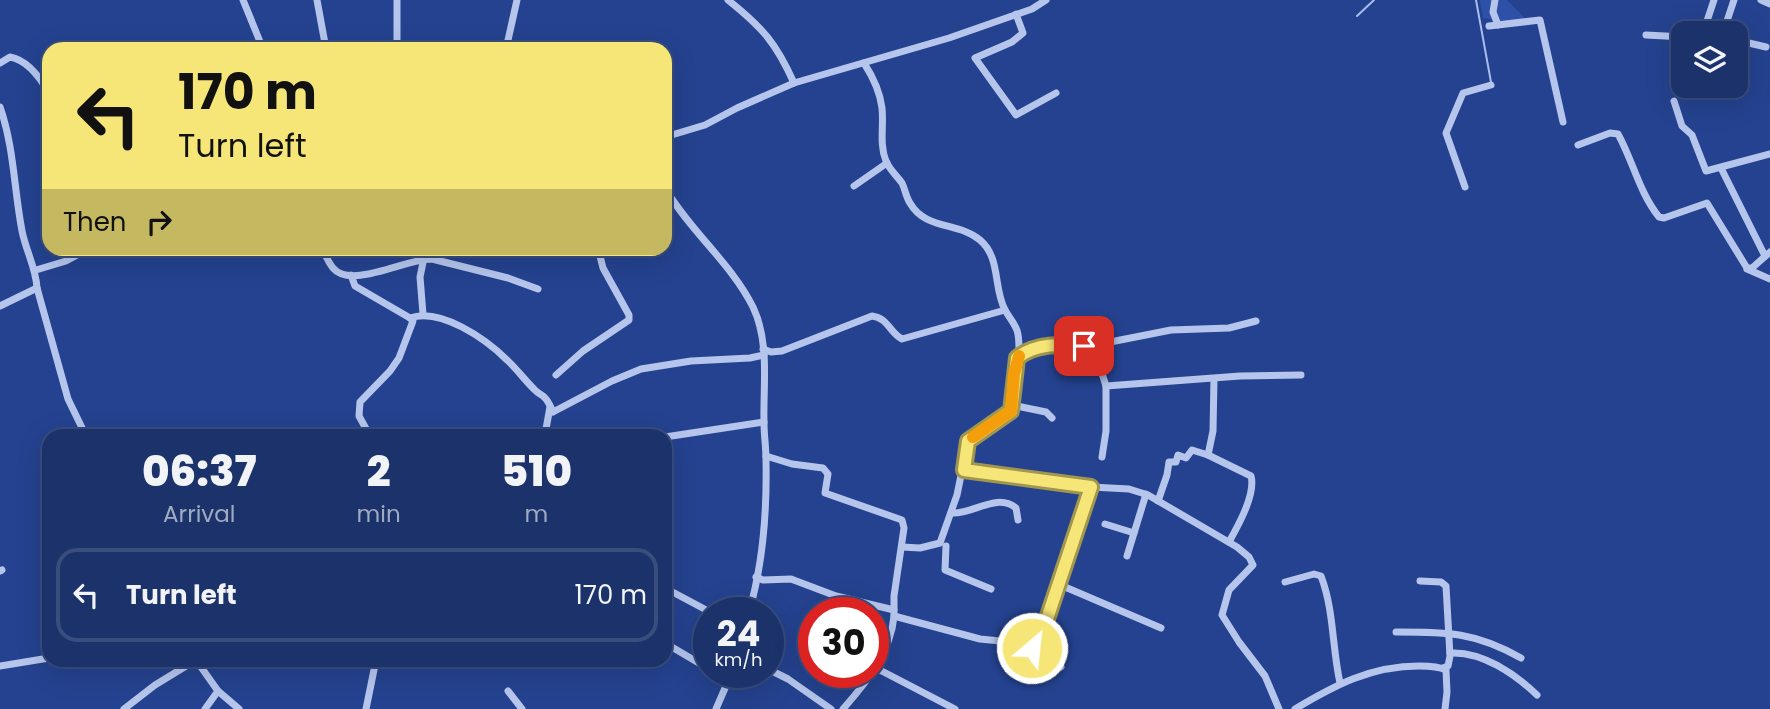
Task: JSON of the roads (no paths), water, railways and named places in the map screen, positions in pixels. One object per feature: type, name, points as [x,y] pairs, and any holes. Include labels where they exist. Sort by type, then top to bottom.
[{"type":"street","points":[[243,0],[260,42]]},
{"type":"street","points":[[317,0],[325,42]]},
{"type":"street","points":[[397,0],[397,40]]},
{"type":"street","points":[[508,42],[517,0]]},
{"type":"street","points":[[728,0],[776,46],[794,83]]},
{"type":"street","points":[[672,135],[705,125],[794,83],[949,38],[1046,0]]},
{"type":"street","points":[[1496,0],[1493,12],[1498,25]]},
{"type":"street","points":[[1707,21],[1714,0]]},
{"type":"street","points":[[1727,21],[1734,0]]},
{"type":"street","points":[[1761,0],[1770,4]]},
{"type":"street","points":[[1016,14],[1024,33],[1012,42],[975,58],[1016,116],[1056,93]]},
{"type":"street","points":[[1489,26],[1540,20],[1563,122]]},
{"type":"street","points":[[1646,35],[1671,36]]},
{"type":"street","points":[[1748,43],[1766,47]]},
{"type":"street","points":[[0,63],[10,57],[19,60],[42,81]]},
{"type":"street","points":[[864,63],[873,77],[880,98],[881,133],[887,163],[918,213],[929,222],[980,240],[994,260],[999,289],[1005,310],[1014,320],[1019,349],[1067,344],[1093,346],[1171,330],[1229,328],[1256,321]]},
{"type":"street","points":[[1465,187],[1446,133],[1463,93],[1492,86]]},
{"type":"street","points":[[1674,101],[1682,126],[1692,135],[1706,171],[1770,155]]},
{"type":"street","points":[[0,107],[8,134],[27,251],[36,270],[37,288],[68,399],[83,429]]},
{"type":"street","points":[[1578,145],[1610,133],[1618,134],[1629,155],[1632,170],[1660,217],[1664,218],[1707,202],[1746,268],[1770,279]]},
{"type":"street","points":[[855,186],[887,163]]},
{"type":"street","points":[[1721,168],[1768,254],[1752,268],[1746,268]]},
{"type":"street","points":[[672,200],[746,295],[758,319],[763,352],[766,456],[764,523],[753,597]]},
{"type":"street","points":[[36,270],[75,256]]},
{"type":"street","points":[[326,256],[332,267],[351,275],[380,271],[422,258],[508,278],[538,289]]},
{"type":"street","points":[[556,375],[583,351],[629,320],[599,256]]},
{"type":"street","points":[[422,258],[422,314]]},
{"type":"street","points":[[351,275],[355,286],[413,321],[399,358],[360,402],[359,416],[366,429]]},
{"type":"street","points":[[0,306],[37,288]]},
{"type":"street","points":[[410,317],[422,314],[446,320],[473,334],[508,360],[514,370],[545,397],[553,412],[640,369],[691,361],[750,358],[763,352],[782,351],[872,316],[880,317],[895,335],[902,339],[1005,310]]},
{"type":"street","points":[[1093,346],[1106,386],[1106,431],[1102,457]]},
{"type":"street","points":[[902,547],[929,547],[940,542],[964,470],[968,441],[1011,411],[1017,358],[1027,349]]},
{"type":"street","points":[[1106,386],[1240,376],[1301,375]]},
{"type":"street","points":[[1208,455],[1213,431],[1214,379]]},
{"type":"street","points":[[1012,405],[1046,412],[1052,418]]},
{"type":"street","points":[[545,429],[550,407]]},
{"type":"street","points":[[672,436],[764,422]]},
{"type":"street","points":[[1157,501],[1169,462],[1176,463],[1178,455],[1186,458],[1192,450],[1251,476],[1253,482],[1244,514],[1230,542]]},
{"type":"street","points":[[766,456],[792,464],[825,469],[828,474],[825,493],[901,518],[904,524],[902,547],[889,636]]},
{"type":"street","points":[[964,470],[1091,487],[1129,489],[1146,494],[1230,542],[1253,563],[1229,590],[1222,615],[1265,676],[1279,709]]},
{"type":"street","points":[[1034,650],[1091,487]]},
{"type":"street","points":[[1127,556],[1146,494]]},
{"type":"street","points":[[951,513],[964,513],[986,504],[1007,503],[1016,508],[1018,520]]},
{"type":"street","points":[[1105,524],[1134,533]]},
{"type":"street","points":[[946,546],[945,570],[990,589]]},
{"type":"street","points":[[1285,582],[1314,574],[1321,576],[1329,600],[1340,683]]},
{"type":"street","points":[[756,577],[763,580],[791,579],[836,596],[980,639],[1020,643],[1061,667]]},
{"type":"street","points":[[1295,709],[1340,683],[1366,673],[1413,666],[1447,668],[1450,653],[1446,585],[1420,581]]},
{"type":"street","points":[[1058,584],[1161,628]]},
{"type":"street","points":[[672,593],[693,603]]},
{"type":"street","points":[[1396,632],[1449,632],[1486,640],[1521,658]]},
{"type":"street","points":[[672,647],[693,660]]},
{"type":"street","points":[[1450,653],[1466,654],[1496,666],[1517,677],[1538,695]]},
{"type":"street","points":[[0,666],[42,659]]},
{"type":"street","points":[[124,709],[185,667]]},
{"type":"street","points":[[201,667],[218,691],[239,709]]},
{"type":"street","points":[[366,709],[375,667]]},
{"type":"street","points":[[1443,668],[1446,670],[1447,680],[1445,709]]},
{"type":"street","points":[[889,675],[955,709]]},
{"type":"street","points":[[784,676],[831,709]]},
{"type":"street","points":[[716,709],[726,688]]},
{"type":"street","points":[[843,709],[860,688]]},
{"type":"street","points":[[205,709],[218,691]]},
{"type":"street","points":[[508,691],[522,709]]},
{"type":"waterway","points":[[1357,16],[1374,0]]},
{"type":"waterway","points":[[1476,0],[1491,82]]}]
